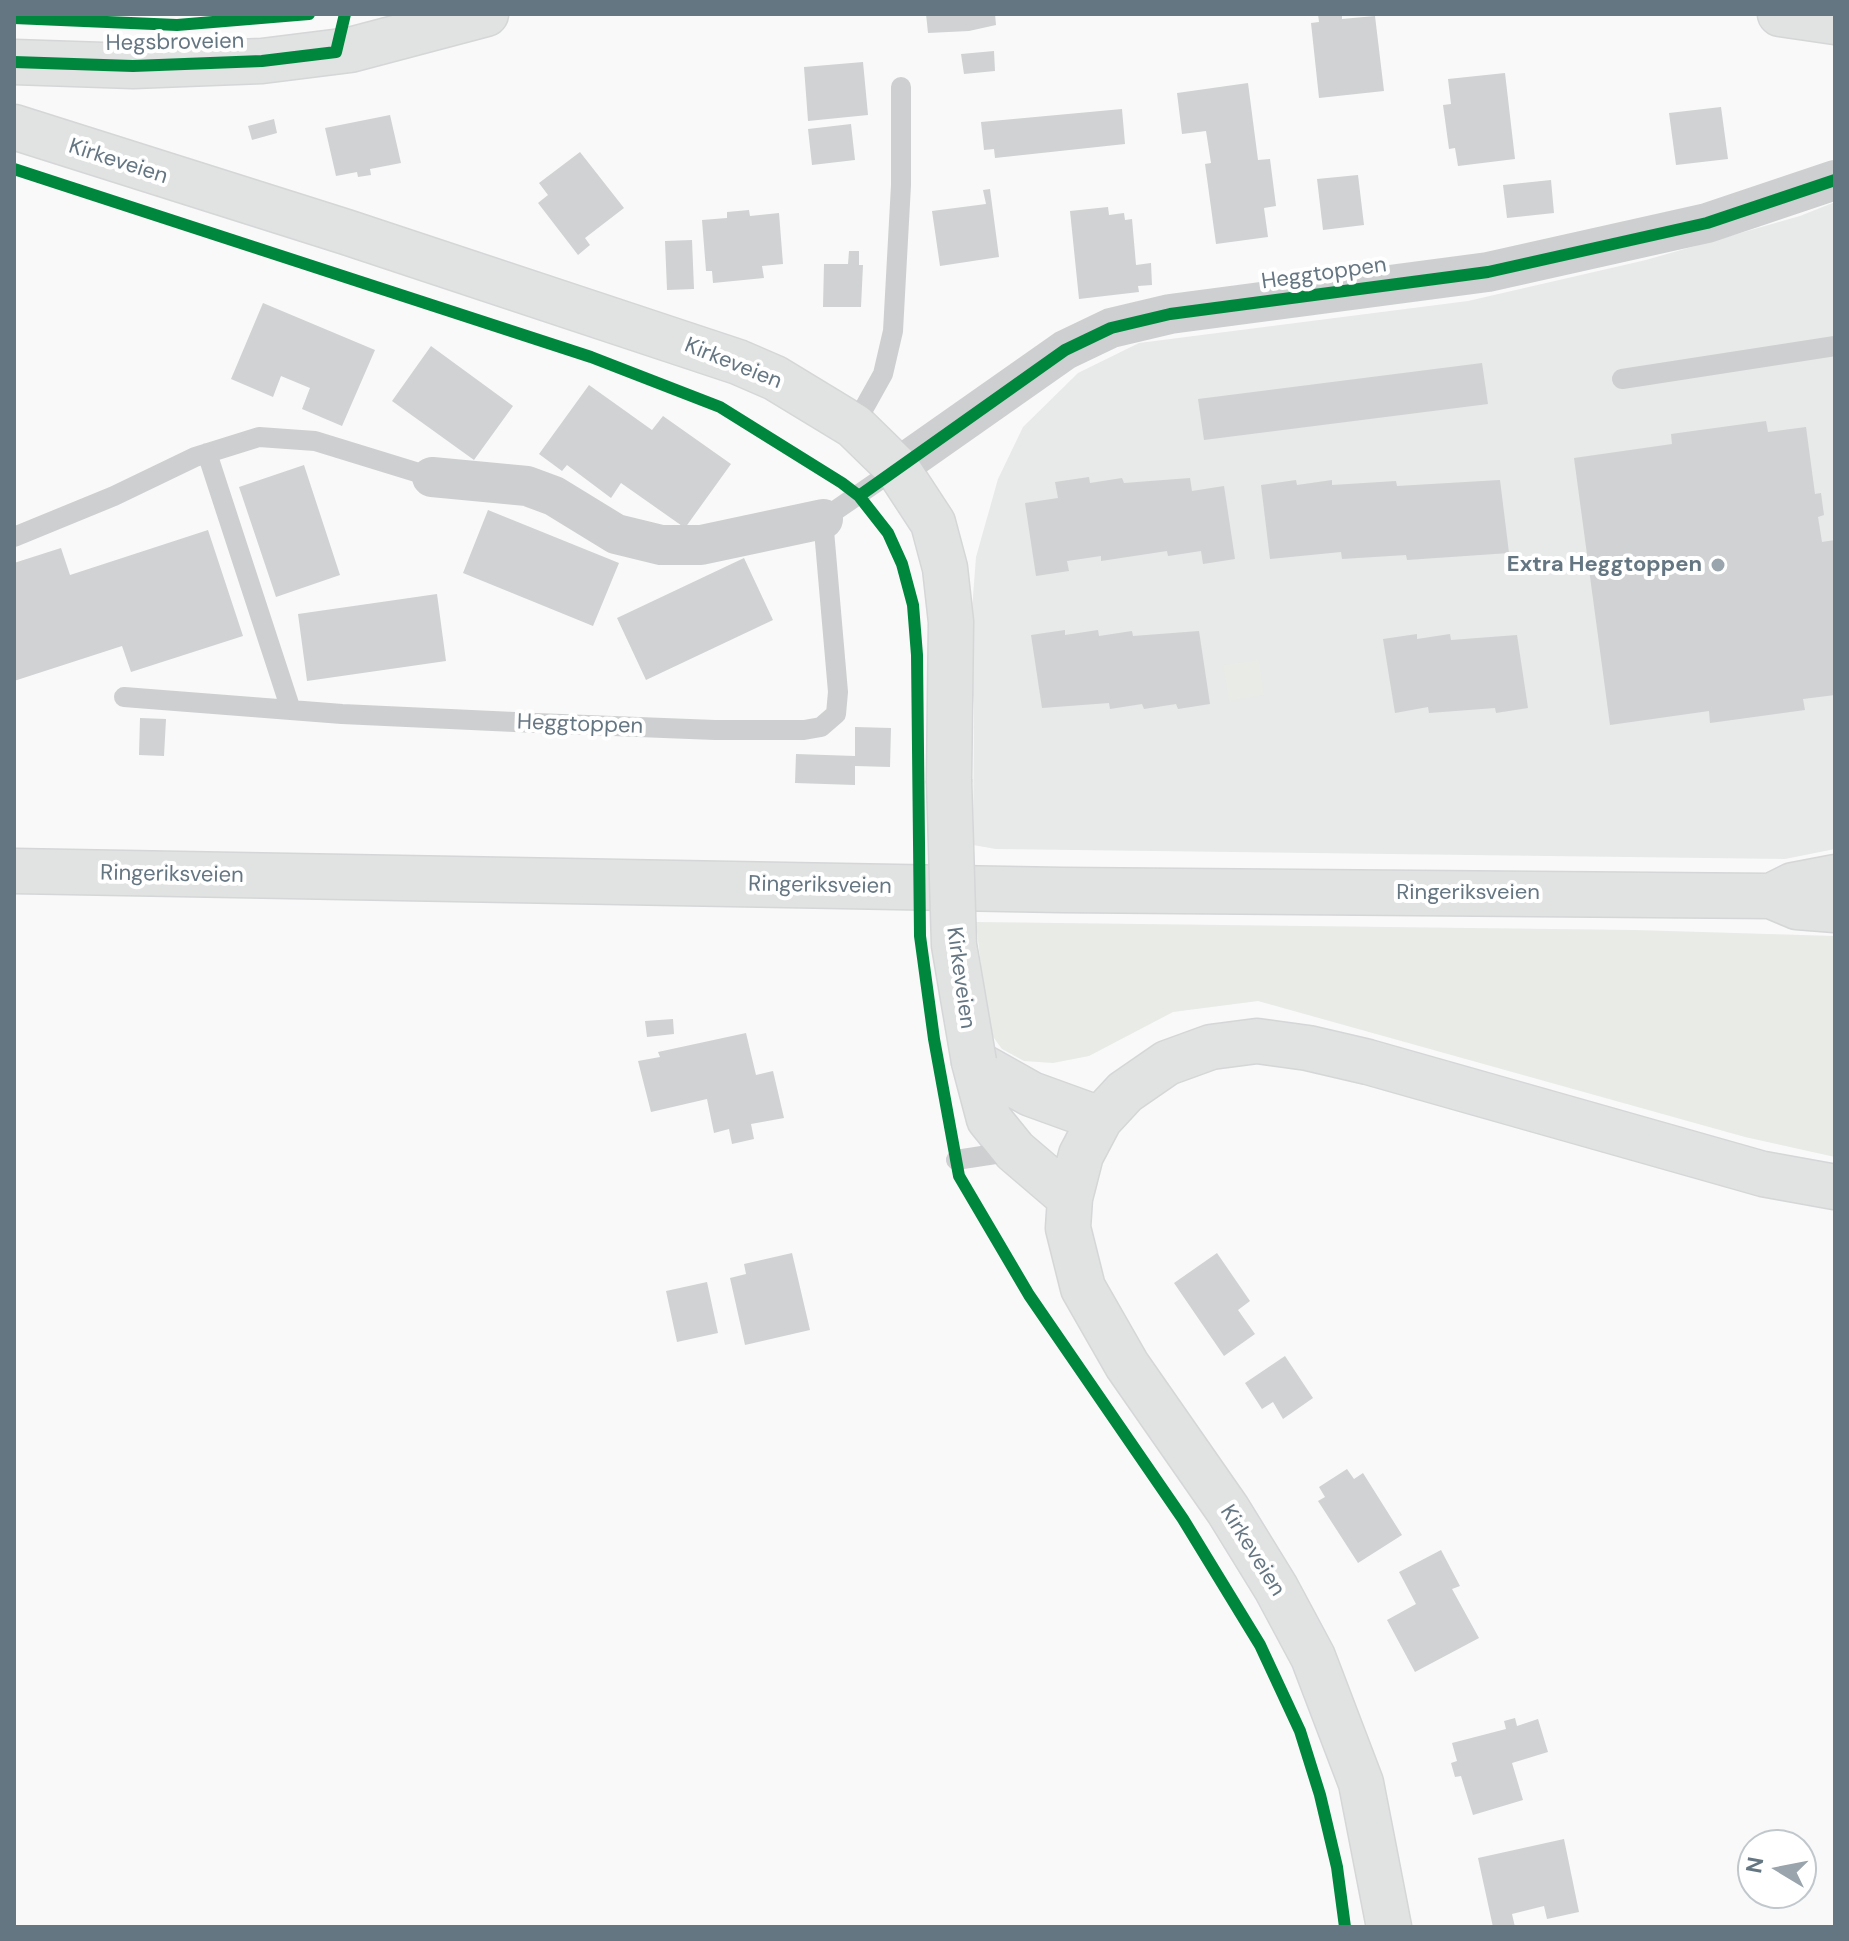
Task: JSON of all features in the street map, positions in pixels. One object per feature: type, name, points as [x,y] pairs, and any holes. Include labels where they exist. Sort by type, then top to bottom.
[{"type":"main road","name":"Hegsbroveien","points":[[14,62],[133,66],[262,61],[350,50],[486,14]]},
{"type":"main road","points":[[1780,14],[1835,22]]},
{"type":"main road","name":"Kirkeveien","points":[[14,127],[346,232],[738,362],[775,378],[854,426],[897,468],[933,523],[945,568],[951,622],[949,780],[953,932],[964,1020],[989,1119],[1015,1151],[1070,1198]]},
{"type":"main road","name":"Ringeriksveien","points":[[14,871],[1031,889],[1771,896],[1797,907],[1835,910]]},
{"type":"main road","name":"Ringeriksveien","points":[[1771,896],[1793,885],[1835,877]]},
{"type":"main road","name":"Kirkeveien","points":[[1389,1927],[1361,1783],[1313,1657],[1228,1510],[1127,1365],[1092,1308],[1075,1263],[1068,1228],[1070,1198],[1081,1155],[1100,1119],[1125,1092],[1167,1063],[1211,1047],[1257,1041],[1308,1048],[1368,1062],[1763,1174],[1835,1187]]},
{"type":"main road","points":[[974,1062],[1031,1094],[1100,1119]]},
{"type":"street","name":"Heggtoppen","points":[[897,468],[1065,350],[1111,328],[1170,314],[1488,272],[1707,223],[1835,180]]},
{"type":"street","name":"Heggtoppen","points":[[432,477],[460,483],[527,486],[554,496],[616,534],[661,545],[701,545],[823,519]]},
{"type":"lane","points":[[854,426],[883,374],[893,331],[901,185],[901,87]]},
{"type":"lane","points":[[1622,379],[1835,346]]},
{"type":"lane","points":[[14,537],[207,453],[259,437],[315,441],[432,477]]},
{"type":"lane","points":[[207,453],[291,710]]},
{"type":"lane","name":"Heggtoppen","points":[[124,697],[291,710],[715,730],[821,727],[836,714],[838,692],[823,519],[897,468]]},
{"type":"lane","points":[[956,1160],[1015,1151]]},
{"type":"shaded area","points":[[1835,202],[1835,849],[1785,859],[996,849],[973,845],[974,708],[969,649],[976,557],[998,479],[1023,427],[1078,373],[1139,343],[1468,301],[1646,260],[1800,216]]},
{"type":"shaded area","points":[[1259,660],[1264,695],[1229,701],[1223,665]]},
{"type":"shaded area","points":[[976,922],[1635,930],[1835,936],[1835,1157],[1745,1137],[1258,1001],[1173,1012],[1089,1056],[1053,1063],[1024,1061],[1002,1049],[988,1030]]},
{"type":"building","points":[[926,14],[995,14],[996,25],[969,31],[928,33]]},
{"type":"building","points":[[1318,14],[1342,14],[1342,19],[1375,16],[1384,91],[1319,98],[1311,23],[1319,22]]},
{"type":"building","points":[[994,51],[995,71],[964,74],[961,54]]},
{"type":"building","points":[[863,62],[868,115],[808,121],[804,67]]},
{"type":"building","points":[[1505,73],[1515,159],[1458,166],[1455,148],[1449,149],[1443,105],[1451,104],[1448,79]]},
{"type":"building","points":[[1248,83],[1258,160],[1270,159],[1276,206],[1264,208],[1268,237],[1216,244],[1205,164],[1211,163],[1206,131],[1182,134],[1177,93]]},
{"type":"building","points":[[1721,107],[1728,159],[1676,165],[1669,113]]},
{"type":"building","points":[[1122,109],[1125,144],[995,158],[994,149],[984,150],[981,122]]},
{"type":"building","points":[[390,115],[401,163],[370,169],[371,175],[358,177],[357,172],[336,176],[325,128]]},
{"type":"building","points":[[274,119],[277,133],[252,140],[248,126]]},
{"type":"building","points":[[851,124],[855,160],[812,165],[808,129]]},
{"type":"building","points":[[580,152],[624,208],[585,238],[590,245],[578,255],[538,203],[548,195],[539,183]]},
{"type":"building","points":[[1358,175],[1364,225],[1323,230],[1317,179]]},
{"type":"building","points":[[1551,180],[1554,213],[1507,218],[1503,185]]},
{"type":"building","points":[[990,189],[999,257],[940,266],[932,211],[986,204],[983,190]]},
{"type":"building","points":[[1108,207],[1109,215],[1124,213],[1125,220],[1132,219],[1136,265],[1151,263],[1152,285],[1138,286],[1139,292],[1079,299],[1070,211]]},
{"type":"building","points":[[749,210],[750,216],[779,213],[783,264],[762,266],[764,278],[713,283],[712,271],[706,271],[702,220],[727,218],[727,212]]},
{"type":"building","points":[[692,240],[694,289],[667,290],[665,241]]},
{"type":"building","points":[[849,251],[859,251],[859,265],[863,265],[861,307],[823,307],[824,264],[848,264]]},
{"type":"building","points":[[263,303],[375,350],[342,426],[302,409],[310,388],[281,376],[273,397],[231,379]]},
{"type":"building","points":[[431,346],[513,406],[474,460],[392,401]]},
{"type":"building","points":[[1482,363],[1488,404],[1204,440],[1198,399]]},
{"type":"building","points":[[589,385],[652,430],[663,416],[731,464],[685,528],[621,483],[611,498],[567,465],[562,471],[539,454]]},
{"type":"building","points":[[1766,421],[1768,432],[1806,427],[1815,494],[1821,493],[1824,515],[1818,517],[1822,542],[1835,540],[1835,695],[1803,699],[1805,710],[1710,723],[1709,711],[1610,725],[1574,458],[1672,444],[1671,434]]},
{"type":"building","points":[[304,465],[340,575],[276,597],[239,487]]},
{"type":"building","points":[[1089,477],[1090,483],[1122,478],[1124,483],[1190,478],[1192,491],[1224,486],[1235,559],[1203,564],[1201,551],[1168,556],[1167,551],[1101,561],[1101,556],[1067,561],[1069,571],[1036,576],[1025,503],[1058,498],[1055,482]]},
{"type":"building","points":[[1296,480],[1297,485],[1332,480],[1332,485],[1396,481],[1397,486],[1500,480],[1509,553],[1407,560],[1406,555],[1342,559],[1341,552],[1270,559],[1261,485]]},
{"type":"building","points":[[488,510],[619,563],[593,626],[463,573]]},
{"type":"building","points":[[208,530],[243,636],[131,672],[122,646],[14,681],[14,563],[61,548],[70,575]]},
{"type":"building","points":[[744,558],[773,620],[646,680],[617,618]]},
{"type":"building","points":[[437,594],[446,661],[307,681],[298,614]]},
{"type":"building","points":[[1065,630],[1065,635],[1098,630],[1099,636],[1132,631],[1133,636],[1199,631],[1210,704],[1178,709],[1176,704],[1144,709],[1142,704],[1110,709],[1109,703],[1042,708],[1031,635]]},
{"type":"building","points":[[1417,634],[1417,639],[1450,634],[1451,640],[1517,635],[1528,708],[1496,713],[1495,708],[1429,713],[1428,707],[1395,713],[1383,639]]},
{"type":"building","points":[[140,718],[166,719],[164,756],[139,755]]},
{"type":"building","points":[[855,727],[891,728],[890,767],[855,766],[855,785],[795,783],[796,754],[855,756]]},
{"type":"building","points":[[673,1019],[674,1034],[647,1037],[645,1021]]},
{"type":"building","points":[[746,1033],[756,1075],[773,1071],[784,1118],[751,1124],[754,1139],[732,1144],[729,1129],[714,1133],[707,1099],[651,1112],[638,1061],[660,1057],[658,1052]]},
{"type":"building","points":[[792,1253],[810,1330],[745,1345],[730,1278],[746,1274],[744,1264]]},
{"type":"building","points":[[1217,1253],[1250,1301],[1238,1310],[1255,1334],[1224,1356],[1174,1283]]},
{"type":"building","points":[[707,1282],[718,1333],[677,1342],[666,1291]]},
{"type":"building","points":[[1285,1356],[1313,1398],[1283,1419],[1273,1402],[1262,1409],[1245,1383]]},
{"type":"building","points":[[1347,1469],[1354,1479],[1363,1473],[1402,1535],[1358,1563],[1318,1501],[1325,1497],[1319,1487]]},
{"type":"building","points":[[1441,1550],[1460,1586],[1452,1589],[1479,1638],[1415,1672],[1387,1620],[1416,1604],[1399,1572]]},
{"type":"building","points":[[1515,1718],[1517,1726],[1538,1719],[1548,1752],[1512,1763],[1523,1800],[1473,1815],[1461,1776],[1455,1777],[1451,1763],[1457,1761],[1452,1743],[1506,1729],[1504,1721]]},
{"type":"building","points":[[1564,1839],[1579,1912],[1547,1919],[1544,1906],[1512,1914],[1515,1927],[1493,1927],[1478,1858]]},
{"type":"cycle path","points":[[14,18],[177,25],[309,14]]},
{"type":"cycle path","points":[[14,62],[133,66],[262,61],[336,52],[345,14]]},
{"type":"cycle path","points":[[14,169],[591,357],[720,407],[842,483],[859,496],[888,533],[902,564],[913,605],[917,655],[920,936],[934,1039],[959,1176],[1029,1295],[1183,1519],[1260,1645],[1300,1731],[1320,1795],[1337,1867],[1345,1927]]},
{"type":"cycle path","points":[[859,496],[1065,350],[1111,328],[1170,314],[1488,272],[1707,223],[1835,180]]},
{"type":"place","name":"Extra Heggtoppen","points":[[1718,565]]}]
